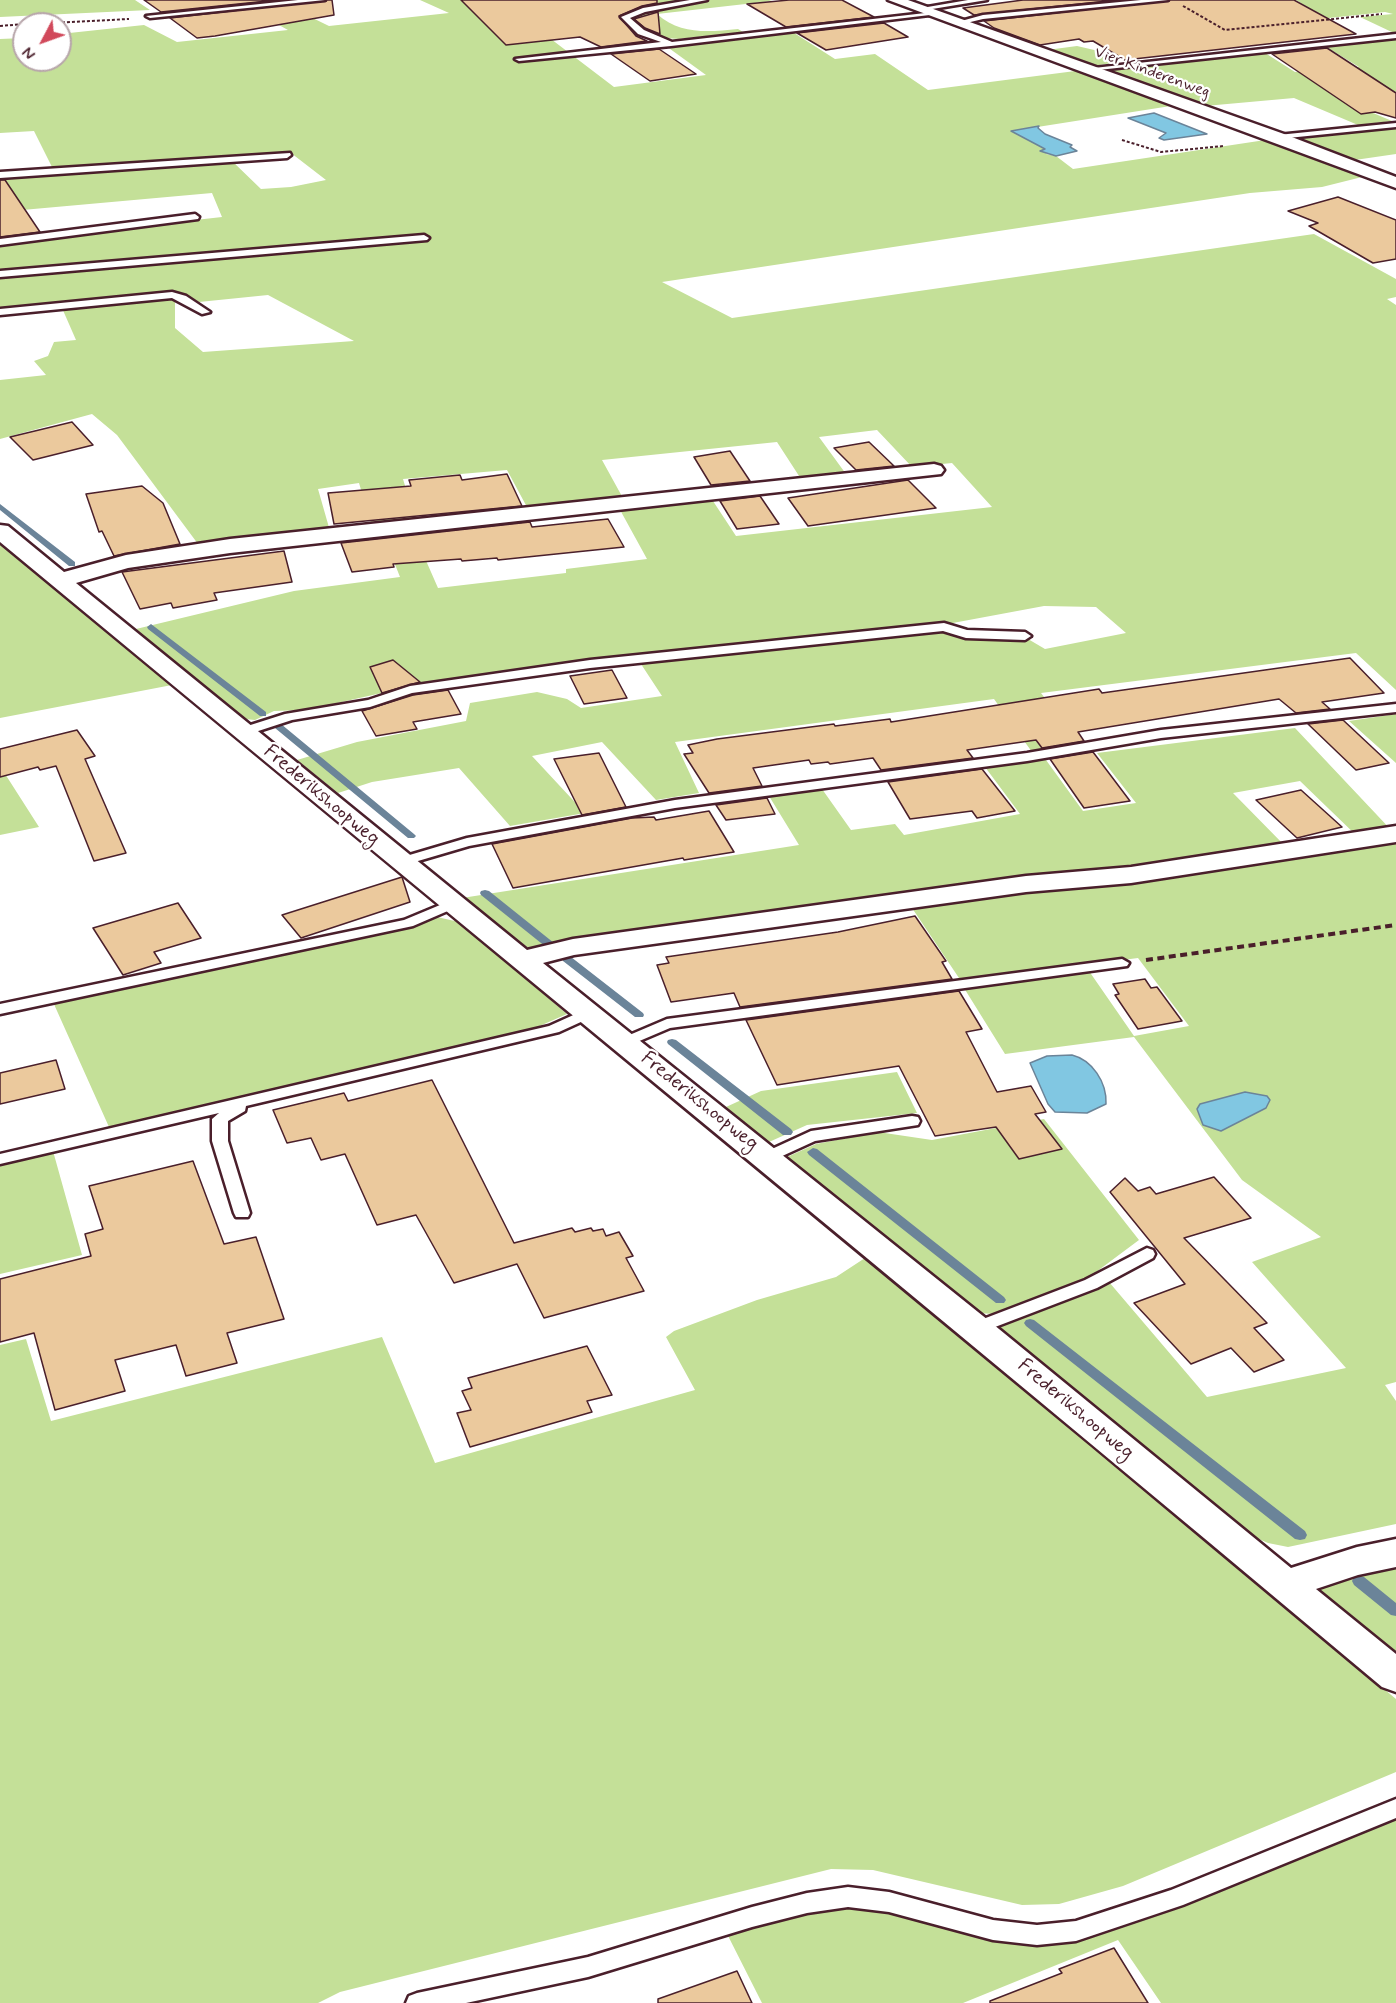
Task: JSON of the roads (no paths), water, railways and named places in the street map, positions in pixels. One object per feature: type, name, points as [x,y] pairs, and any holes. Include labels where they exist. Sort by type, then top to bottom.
[{"type":"street","name":"Vier Kinderenweg","points":[[895,0],[1276,137],[1396,183]]},
{"type":"street","points":[[61,580],[126,562],[230,546],[934,470]]},
{"type":"street","name":"Frederikshoopweg","points":[[0,531],[452,904],[976,1328],[1396,1676]]},
{"type":"street","points":[[522,960],[573,947],[1026,884],[1131,875],[1396,834]]},
{"type":"street","points":[[1286,1584],[1357,1561],[1396,1552]]},
{"type":"lane","points":[[150,16],[321,0]]},
{"type":"lane","points":[[671,44],[641,32],[628,22],[625,15],[704,0]]},
{"type":"lane","points":[[519,59],[671,44],[926,12],[982,0]]},
{"type":"lane","points":[[958,23],[983,17],[1164,0]]},
{"type":"lane","points":[[1089,69],[1396,36]]},
{"type":"lane","points":[[1276,137],[1396,125]]},
{"type":"lane","points":[[0,175],[287,155]]},
{"type":"lane","points":[[0,242],[195,217]]},
{"type":"lane","points":[[0,274],[424,238]]},
{"type":"lane","points":[[0,312],[172,296],[183,298],[205,312]]},
{"type":"lane","points":[[243,732],[290,717],[370,703],[410,690],[590,664],[944,627],[966,634],[1025,636]]},
{"type":"lane","points":[[401,862],[466,842],[675,804],[1026,757],[1161,734],[1396,708]]},
{"type":"lane","points":[[0,1010],[408,923],[452,904]]},
{"type":"lane","points":[[625,1042],[667,1024],[1122,963]]},
{"type":"lane","points":[[0,1159],[554,1029],[589,1013]]},
{"type":"lane","points":[[242,1213],[220,1141],[220,1119],[249,1100]]},
{"type":"lane","points":[[767,1158],[811,1136],[912,1121]]},
{"type":"lane","points":[[976,1328],[1091,1284],[1147,1254]]},
{"type":"lane","points":[[417,2003],[588,1967],[774,1912],[848,1897],[889,1902],[993,1930],[1037,1935],[1076,1931],[1175,1898],[1396,1808]]},
{"type":"water","points":[[1154,113],[1207,134],[1164,140],[1159,138],[1166,133],[1128,118]]},
{"type":"water","points":[[1039,126],[1038,128],[1045,134],[1072,145],[1070,147],[1077,151],[1056,156],[1040,151],[1045,149],[1011,131]]},
{"type":"water","points":[[1072,1055],[1092,1067],[1104,1088],[1106,1104],[1087,1113],[1055,1112],[1048,1104],[1030,1063],[1047,1056]]},
{"type":"water","points":[[1245,1092],[1267,1096],[1270,1100],[1266,1108],[1221,1131],[1203,1125],[1197,1109],[1200,1104]]},
{"type":"waterway","points":[[0,506],[72,564]]},
{"type":"waterway","points":[[151,627],[263,714]]},
{"type":"waterway","points":[[278,726],[411,836]]},
{"type":"waterway","points":[[485,893],[550,945]]},
{"type":"waterway","points":[[567,959],[639,1015]]},
{"type":"waterway","points":[[672,1042],[787,1132]]},
{"type":"waterway","points":[[813,1152],[1000,1300]]},
{"type":"waterway","points":[[1030,1323],[1300,1535]]},
{"type":"waterway","points":[[1359,1581],[1396,1611]]}]
